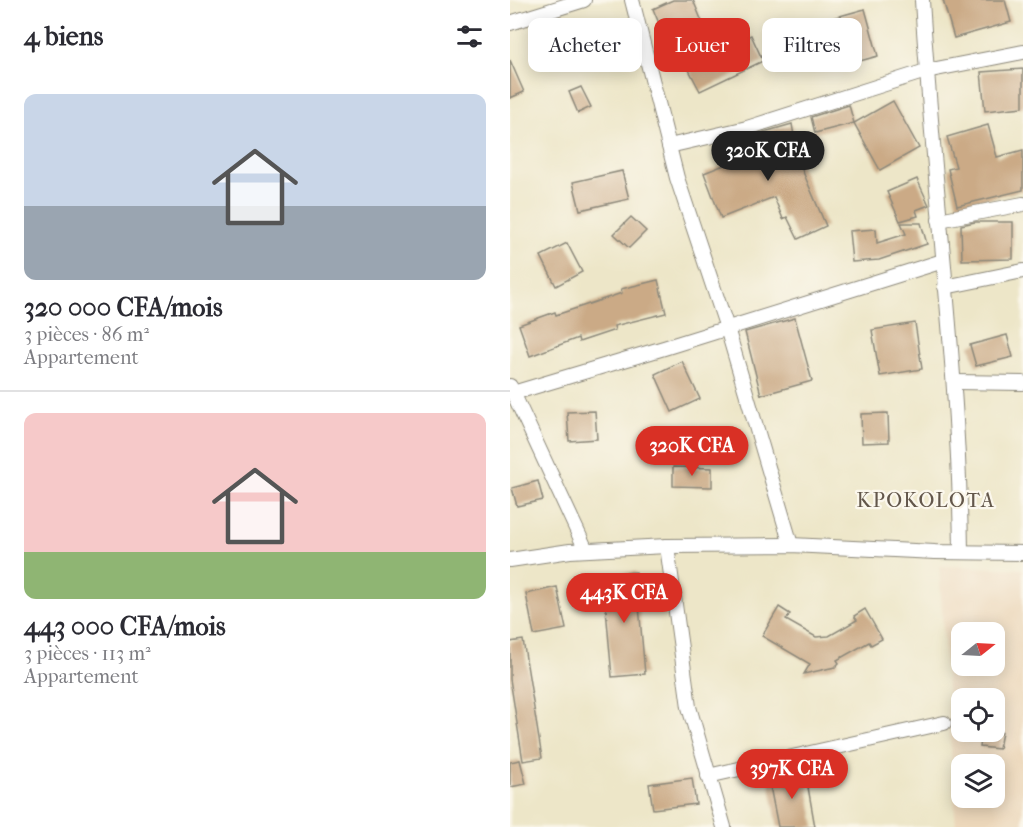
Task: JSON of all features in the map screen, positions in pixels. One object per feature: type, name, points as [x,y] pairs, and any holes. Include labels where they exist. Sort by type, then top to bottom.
[{"type":"street","points":[[510,23],[584,0]]},
{"type":"street","points":[[632,0],[677,178],[727,328],[791,545]]},
{"type":"street","points":[[922,0],[926,71],[954,382],[961,552]]},
{"type":"street","points":[[669,146],[747,128],[926,71],[1023,52]]},
{"type":"street","points":[[939,220],[1023,204]]},
{"type":"street","points":[[586,550],[512,389],[727,328],[943,261]]},
{"type":"street","points":[[945,287],[1023,271]]},
{"type":"street","points":[[954,382],[1023,383]]},
{"type":"street","points":[[510,560],[586,550],[668,546],[791,545],[1023,553]]},
{"type":"street","points":[[668,546],[689,707],[724,827]]},
{"type":"street","points":[[708,776],[945,723]]},
{"type":"shaded area","points":[[939,566],[1023,569],[1023,827],[956,827],[955,808],[1005,808],[1005,754],[951,754]]},
{"type":"building","points":[[673,0],[693,0],[701,18],[657,18],[653,9]]},
{"type":"building","points":[[943,0],[1005,0],[1011,22],[954,38]]},
{"type":"building","points":[[865,9],[878,56],[862,60],[862,18],[833,18]]},
{"type":"building","points":[[750,35],[762,61],[750,67]]},
{"type":"building","points":[[510,60],[524,92],[510,98]]},
{"type":"building","points":[[1023,69],[1023,107],[985,111],[981,72]]},
{"type":"building","points":[[690,72],[740,72],[700,91]]},
{"type":"building","points":[[581,87],[591,107],[578,113],[569,92]]},
{"type":"building","points":[[893,101],[919,148],[880,170],[854,123]]},
{"type":"building","points":[[849,105],[854,123],[815,133],[811,117]]},
{"type":"building","points":[[792,124],[798,160],[826,226],[798,239],[787,217],[783,219],[774,197],[721,218],[704,173],[750,155],[747,137]]},
{"type":"building","points":[[988,125],[997,157],[1023,150],[1023,190],[957,206],[948,169],[956,167],[947,137]]},
{"type":"building","points":[[622,171],[629,199],[580,210],[573,182]]},
{"type":"building","points":[[917,179],[929,205],[916,210],[918,216],[900,221],[887,192]]},
{"type":"building","points":[[631,217],[646,231],[629,248],[614,234]]},
{"type":"building","points":[[975,222],[1013,222],[1013,259],[962,260],[961,225]]},
{"type":"building","points":[[901,223],[921,223],[927,244],[879,260],[852,262],[849,231],[876,229],[877,243],[906,234]]},
{"type":"building","points":[[567,243],[582,272],[556,286],[541,256]]},
{"type":"building","points":[[658,280],[666,313],[614,326],[615,330],[579,342],[578,338],[530,356],[519,325],[622,293],[621,289]]},
{"type":"building","points":[[795,318],[812,381],[761,395],[745,332]]},
{"type":"building","points":[[915,323],[922,369],[880,376],[872,330]]},
{"type":"building","points":[[1007,335],[1013,357],[976,366],[970,345]]},
{"type":"building","points":[[682,361],[700,399],[672,412],[655,374]]},
{"type":"building","points":[[595,411],[597,439],[569,441],[567,412]]},
{"type":"building","points":[[888,413],[889,442],[862,443],[861,414]]},
{"type":"building","points":[[673,467],[712,468],[712,487],[673,486]]},
{"type":"building","points":[[538,481],[543,500],[517,506],[512,488]]},
{"type":"building","points":[[636,572],[645,674],[612,677],[603,575]]},
{"type":"building","points":[[557,587],[566,629],[534,635],[526,594]]},
{"type":"building","points":[[779,607],[790,614],[786,620],[816,637],[829,636],[857,620],[854,616],[865,609],[882,639],[871,645],[869,642],[837,660],[839,663],[835,667],[804,674],[810,664],[762,636]]},
{"type":"building","points":[[523,640],[542,758],[523,761],[510,679],[510,642]]},
{"type":"building","points":[[981,742],[1000,742],[999,749],[980,747]]},
{"type":"building","points":[[520,760],[526,784],[510,787],[510,762]]},
{"type":"building","points":[[805,770],[815,827],[778,827],[768,776]]},
{"type":"building","points":[[692,778],[696,804],[653,809],[649,784]]},
{"type":"district","name":"KPOKOLOTA","points":[[926,500]]}]
